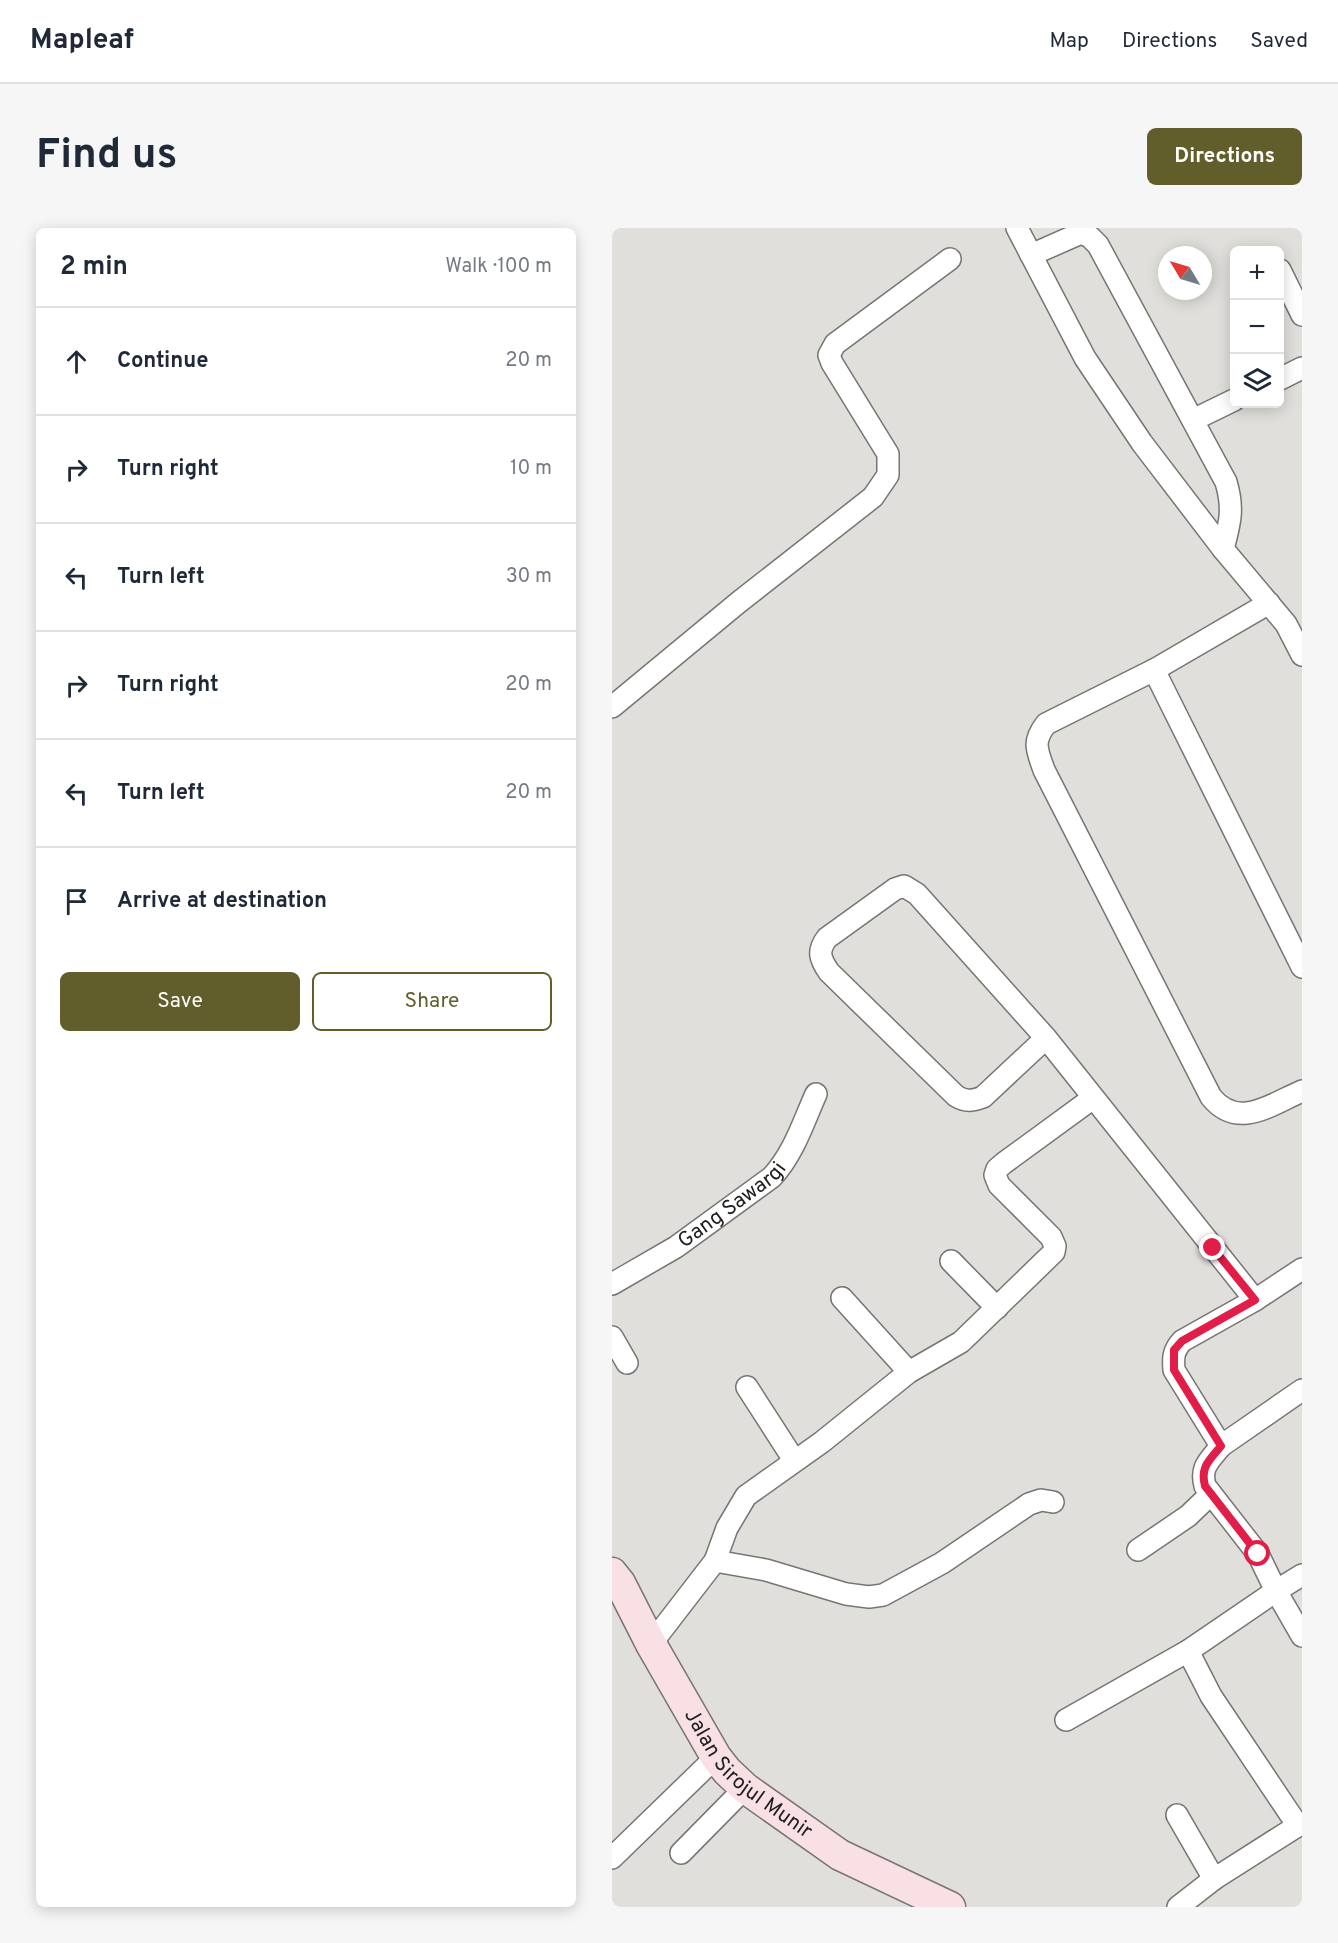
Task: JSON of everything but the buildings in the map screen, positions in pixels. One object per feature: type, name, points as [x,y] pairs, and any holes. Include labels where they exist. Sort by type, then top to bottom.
[{"type":"street","points":[[1017,228],[1085,358],[1143,443],[1223,549],[1269,603],[1294,620],[1302,655]]},
{"type":"street","points":[[1031,255],[1081,234],[1090,237],[1098,245],[1226,482],[1232,500],[1231,520],[1223,549]]},
{"type":"street","points":[[612,707],[739,602],[873,497],[888,475],[888,454],[829,355],[835,344],[950,259]]},
{"type":"street","points":[[1284,278],[1302,315]]},
{"type":"street","points":[[1284,377],[1302,368]]},
{"type":"street","points":[[1193,420],[1230,402]]},
{"type":"street","points":[[1269,603],[1154,670],[1046,724],[1037,736],[1037,750],[1050,781],[1211,1097],[1225,1111],[1250,1114],[1302,1091]]},
{"type":"street","points":[[1154,670],[1302,967]]},
{"type":"street","points":[[1046,1038],[983,1097],[973,1101],[963,1100],[956,1096],[829,972],[822,963],[819,953],[822,945],[827,938],[895,889],[904,886],[917,894],[1046,1038],[1255,1300]]},
{"type":"street","name":"Gang Sawargi","points":[[612,1284],[676,1247],[772,1177],[783,1166],[796,1143],[816,1094]]},
{"type":"street","points":[[651,1644],[716,1561],[727,1528],[746,1496],[822,1442],[909,1372],[961,1342],[1054,1252],[1055,1246],[1051,1237],[999,1185],[995,1175],[997,1169],[1093,1098]]},
{"type":"street","points":[[951,1261],[997,1308]]},
{"type":"street","points":[[1221,1446],[1174,1370],[1174,1350],[1182,1341],[1255,1300],[1302,1269]]},
{"type":"street","points":[[842,1298],[909,1372]]},
{"type":"street","points":[[612,1336],[627,1362]]},
{"type":"street","points":[[747,1387],[794,1460]]},
{"type":"street","points":[[1302,1390],[1221,1446],[1205,1466],[1202,1475],[1205,1486],[1258,1554],[1302,1636]]},
{"type":"street","points":[[1138,1550],[1188,1516],[1211,1494]]},
{"type":"street","points":[[716,1561],[766,1570],[846,1594],[869,1597],[883,1595],[942,1563],[1029,1504],[1041,1500],[1053,1502]]},
{"type":"street","name":"Jalan Sirojul Munir","points":[[612,1574],[620,1582],[651,1644],[716,1757],[744,1788],[840,1855],[950,1907]]},
{"type":"street","points":[[1066,1720],[1188,1651],[1302,1575]]},
{"type":"street","points":[[1178,1907],[1214,1879],[1300,1825],[1211,1696],[1188,1651]]},
{"type":"street","points":[[612,1857],[716,1757]]},
{"type":"street","points":[[681,1853],[744,1788]]},
{"type":"street","points":[[1177,1815],[1214,1879]]},
{"type":"route","points":[[1213,1248],[1255,1300],[1182,1341],[1174,1350],[1174,1370],[1221,1446],[1205,1466],[1202,1475],[1205,1486],[1258,1554]]}]
